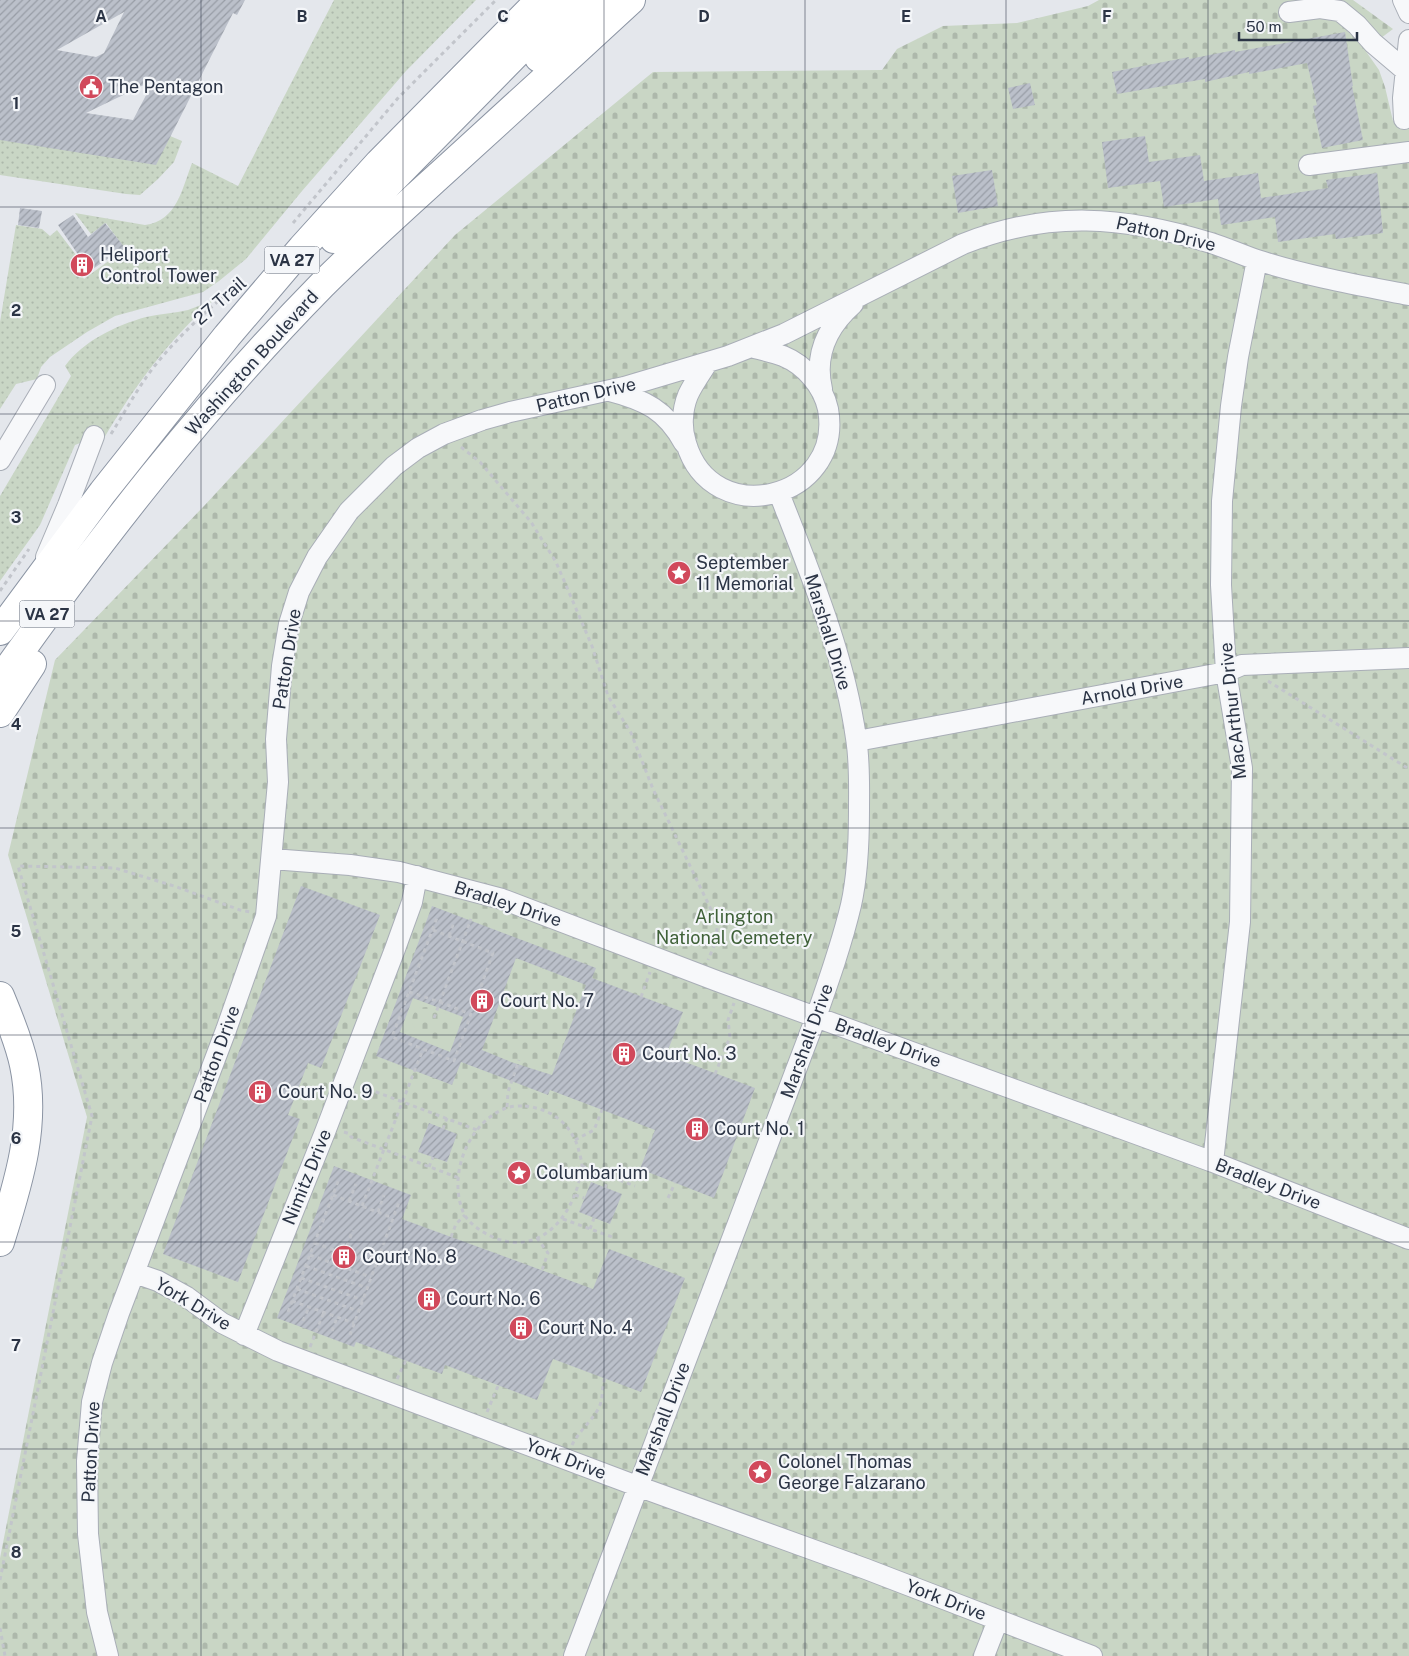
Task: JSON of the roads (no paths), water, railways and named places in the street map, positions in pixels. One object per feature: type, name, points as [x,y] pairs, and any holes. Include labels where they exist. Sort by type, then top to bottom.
[{"type":"highway","name":"Washington Boulevard","points":[[0,631],[98,499],[227,336],[341,205],[540,0]]},
{"type":"highway","points":[[174,405],[238,343],[294,281],[390,181],[569,0]]},
{"type":"highway","points":[[361,246],[420,176],[598,0]]},
{"type":"highway","name":"Washington Boulevard","points":[[0,680],[95,548],[204,413],[280,329],[361,246],[631,0]]},
{"type":"highway","points":[[0,713],[51,637],[95,548]]},
{"type":"highway","points":[[0,996],[19,1046],[27,1086],[28,1126],[0,1217]]},
{"type":"highway","points":[[0,1036],[11,1072],[15,1109],[9,1185],[0,1242]]},
{"type":"lane","points":[[1403,0],[1409,13]]},
{"type":"lane","points":[[1289,12],[1332,6],[1357,24],[1373,43],[1406,71]]},
{"type":"lane","points":[[1404,119],[1402,98],[1409,40]]},
{"type":"lane","points":[[1309,165],[1409,152]]},
{"type":"lane","name":"Patton Drive","points":[[108,1656],[97,1612],[88,1534],[87,1461],[92,1402],[119,1313],[266,916],[278,782],[276,739],[282,666],[289,624],[299,592],[317,557],[349,511],[394,466],[418,448],[444,434],[500,414],[664,376],[750,347],[784,334],[963,244],[992,232],[1016,227],[1080,219],[1156,228],[1212,243],[1257,260],[1347,283],[1409,295]]},
{"type":"lane","name":"MacArthur Drive","points":[[1213,1162],[1240,922],[1242,768],[1234,669],[1221,584],[1222,501],[1238,356],[1257,260]]},
{"type":"lane","points":[[608,390],[635,397],[651,406],[673,425],[694,463],[703,475],[716,485],[746,496],[779,493],[790,488],[810,473],[823,453],[829,429],[829,417],[818,375],[819,362],[830,331],[843,313],[864,293]]},
{"type":"lane","points":[[750,347],[783,356],[799,365],[813,378],[823,394]]},
{"type":"lane","points":[[688,451],[683,430],[684,408],[688,395],[708,362]]},
{"type":"lane","points":[[0,460],[45,385]]},
{"type":"lane","points":[[34,584],[68,505],[92,442]]},
{"type":"lane","name":"Marshall Drive","points":[[574,1656],[816,1017],[843,936],[851,903],[857,867],[859,829],[857,741],[852,710],[840,663],[814,585],[779,493]]},
{"type":"lane","name":"Arnold Drive","points":[[857,741],[1234,669],[1409,658]]},
{"type":"lane","name":"Bradley Drive","points":[[272,858],[350,865],[417,876],[502,899],[655,958],[1213,1162],[1409,1239]]},
{"type":"lane","name":"Nimitz Drive","points":[[244,1335],[325,1132],[391,958],[412,902],[417,876]]},
{"type":"lane","name":"York Drive","points":[[135,1272],[196,1302],[222,1323],[278,1351],[637,1486],[866,1569],[1092,1656]]},
{"type":"lane","points":[[984,1656],[998,1620]]},
{"type":"place","name":"The Pentagon","points":[[91,87]]},
{"type":"place","name":"Heliport Control Tower","points":[[82,265]]},
{"type":"place","name":"September 11 Memorial","points":[[679,573]]},
{"type":"place","name":"Court No. 7","points":[[482,1001]]},
{"type":"place","name":"Court No. 3","points":[[624,1054]]},
{"type":"place","name":"Court No. 9","points":[[260,1092]]},
{"type":"place","name":"Court No. 1","points":[[697,1129]]},
{"type":"place","name":"Columbarium","points":[[519,1173]]},
{"type":"place","name":"Court No. 8","points":[[344,1257]]},
{"type":"place","name":"Court No. 6","points":[[429,1299]]},
{"type":"place","name":"Court No. 4","points":[[521,1328]]},
{"type":"place","name":"Colonel Thomas George Falzarano","points":[[760,1472]]},
{"type":"park label","name":"Arlington National Cemetery","points":[[734,928]]}]
